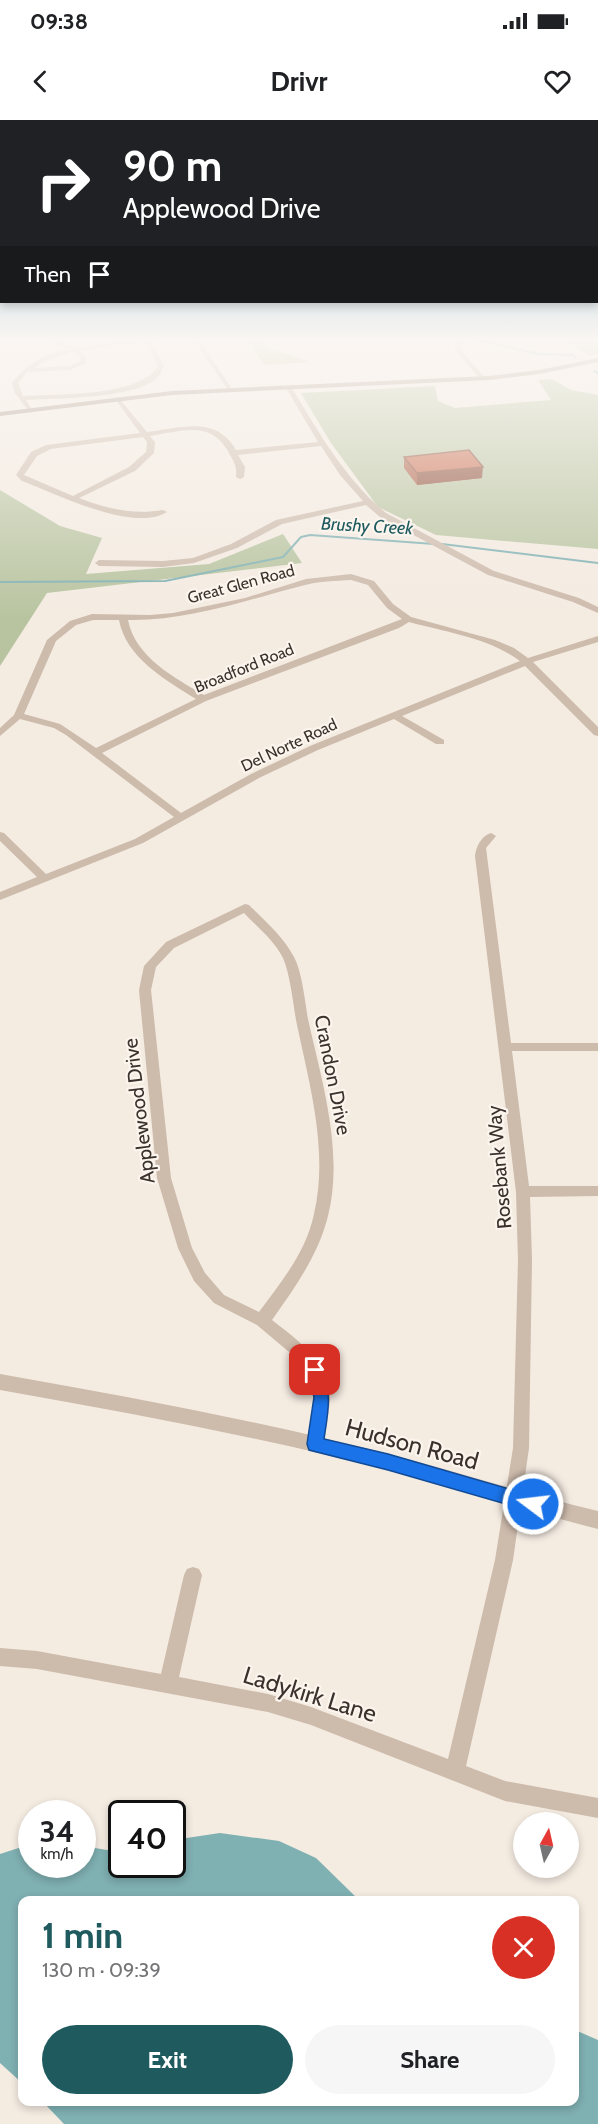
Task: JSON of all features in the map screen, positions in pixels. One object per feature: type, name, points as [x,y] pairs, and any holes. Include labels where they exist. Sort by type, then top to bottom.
[{"type":"street","points":[[74,498],[144,460],[152,446],[143,432]]},
{"type":"street","points":[[163,512],[141,515],[117,513],[21,477],[36,452],[49,447],[165,432]]},
{"type":"street","points":[[218,432],[223,434],[242,470],[240,477]]},
{"type":"street","points":[[315,432],[367,502],[383,515],[491,573],[576,600],[598,610]]},
{"type":"street","points":[[233,453],[323,444]]},
{"type":"street","points":[[99,563],[163,564],[194,560],[234,546],[279,522],[367,502]]},
{"type":"street","name":"Great Glen Road","points":[[0,733],[18,716],[45,651],[60,632],[85,619],[173,616],[247,600],[306,582],[351,577],[371,583],[390,606],[408,619],[492,642],[511,650],[527,662],[598,733]]},
{"type":"street","points":[[123,618],[126,634],[145,657],[203,699]]},
{"type":"street","name":"Broadford Road","points":[[94,753],[203,699],[396,626],[408,619]]},
{"type":"street","name":"Del Norte Road","points":[[0,896],[139,841],[288,760],[527,662],[561,649],[598,639]]},
{"type":"street","points":[[18,716],[62,729],[180,817]]},
{"type":"street","points":[[396,716],[440,742]]},
{"type":"street","points":[[0,835],[44,878]]},
{"type":"street","name":"Rosebank Way","points":[[455,1771],[504,1560],[521,1448],[524,1192],[481,856],[482,848],[491,836]]},
{"type":"street","name":"Applewood Drive","points":[[245,908],[170,945],[150,966],[146,990],[164,1178],[185,1248],[199,1277],[219,1299],[262,1322],[301,1352],[315,1370],[322,1397],[315,1444]]},
{"type":"street","name":"Crandon Drive","points":[[245,908],[273,935],[289,958],[325,1125],[328,1161],[326,1198],[314,1237],[300,1268],[262,1322]]},
{"type":"street","points":[[506,1047],[598,1047]]},
{"type":"street","points":[[524,1192],[598,1191]]},
{"type":"street","name":"Hudson Road","points":[[0,1382],[135,1406],[315,1444],[388,1462],[513,1500],[598,1520]]},
{"type":"street","points":[[168,1685],[193,1575]]},
{"type":"street","name":"Ladykirk Lane","points":[[0,1657],[37,1660],[268,1702],[311,1716],[506,1791],[598,1808]]},
{"type":"green space","points":[[324,432],[598,432],[598,549],[436,535],[378,507]]},
{"type":"green space","points":[[0,490],[60,526],[102,538],[86,574],[209,564],[283,534],[302,563],[47,593],[0,666]]},
{"type":"water","points":[[220,1833],[279,1841],[316,1858],[355,1896],[18,1896],[18,2079],[0,2063],[0,1854],[18,1848],[18,1878],[96,1878],[96,1848],[107,1850],[108,1878],[186,1878],[186,1838]]},
{"type":"water","points":[[579,2032],[598,2040],[598,2124],[64,2124],[47,2106],[579,2106]]},
{"type":"building","points":[[469,450],[483,467],[417,473],[404,457]]},
{"type":"waterway","name":"Brushy Creek","points":[[0,582],[165,581],[283,557],[301,537],[310,535],[434,544]]},
{"type":"waterway","name":"Brushy Creek","points":[[442,544],[598,563]]},
{"type":"route","points":[[315,1370],[322,1397],[315,1444],[388,1462],[533,1504]]}]
